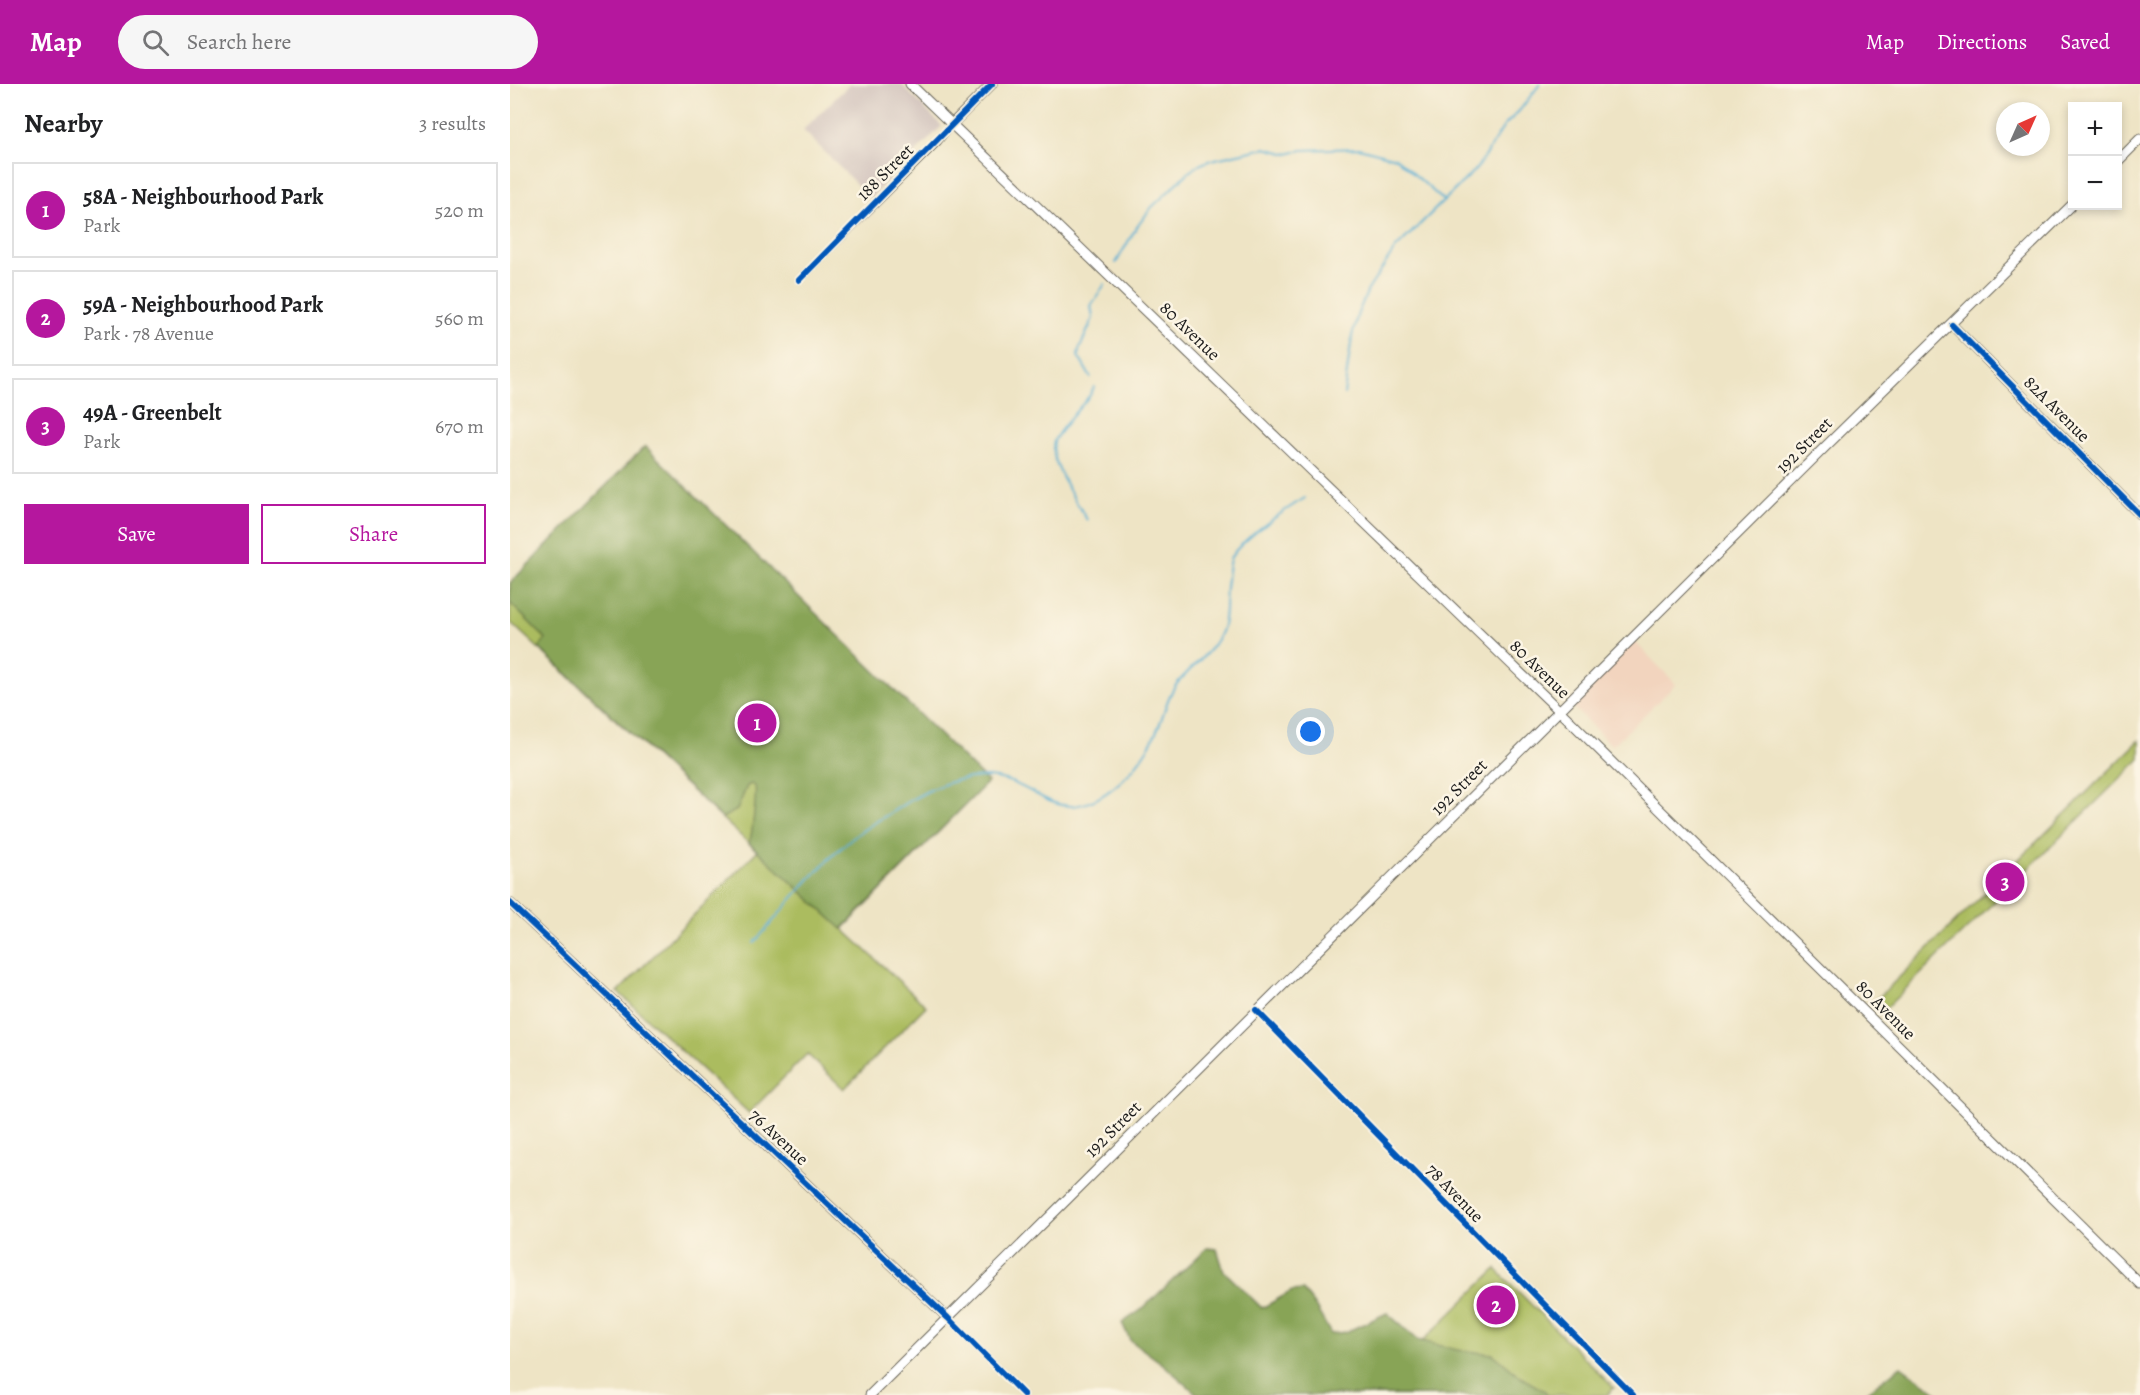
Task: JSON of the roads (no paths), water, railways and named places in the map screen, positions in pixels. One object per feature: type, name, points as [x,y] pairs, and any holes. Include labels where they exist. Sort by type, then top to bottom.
[{"type":"main road","name":"80 Avenue","points":[[910,84],[1560,711],[2140,1284]]},
{"type":"main road","name":"188 Street","points":[[952,124],[992,84]]},
{"type":"main road","points":[[2122,157],[2140,139]]},
{"type":"main road","name":"192 Street","points":[[870,1395],[1826,446],[2068,210]]},
{"type":"main road","name":"82A Avenue","points":[[1952,324],[2140,514]]},
{"type":"main road","name":"76 Avenue","points":[[510,903],[948,1318]]},
{"type":"street","name":"188 Street","points":[[798,280],[952,124]]},
{"type":"street","name":"78 Avenue","points":[[1256,1010],[1633,1395]]},
{"type":"street","name":"76 Avenue","points":[[948,1318],[1024,1395]]},
{"type":"waterway","points":[[1344,394],[1352,336],[1358,313],[1368,290],[1395,249],[1477,168],[1504,126],[1540,84]]},
{"type":"waterway","points":[[1116,263],[1136,228],[1152,207],[1189,172],[1211,160],[1265,148],[1288,154],[1302,150],[1359,148],[1396,158],[1444,201]]},
{"type":"waterway","points":[[1091,378],[1078,356],[1093,318],[1091,306],[1105,284]]},
{"type":"waterway","points":[[1087,520],[1058,468],[1053,447],[1059,433],[1094,387]]},
{"type":"waterway","points":[[754,943],[840,849],[872,824],[935,788],[971,778],[1003,779],[1060,805],[1076,806],[1093,801],[1113,788],[1135,767],[1147,750],[1173,689],[1208,652],[1218,637],[1224,623],[1226,586],[1231,557],[1254,533],[1305,498]]},
{"type":"place","name":"58A - Neighbourhood Park","points":[[757,723]]},
{"type":"place","name":"49A - Greenbelt","points":[[2005,882]]},
{"type":"place","name":"59A - Neighbourhood Park","points":[[1496,1305]]}]
